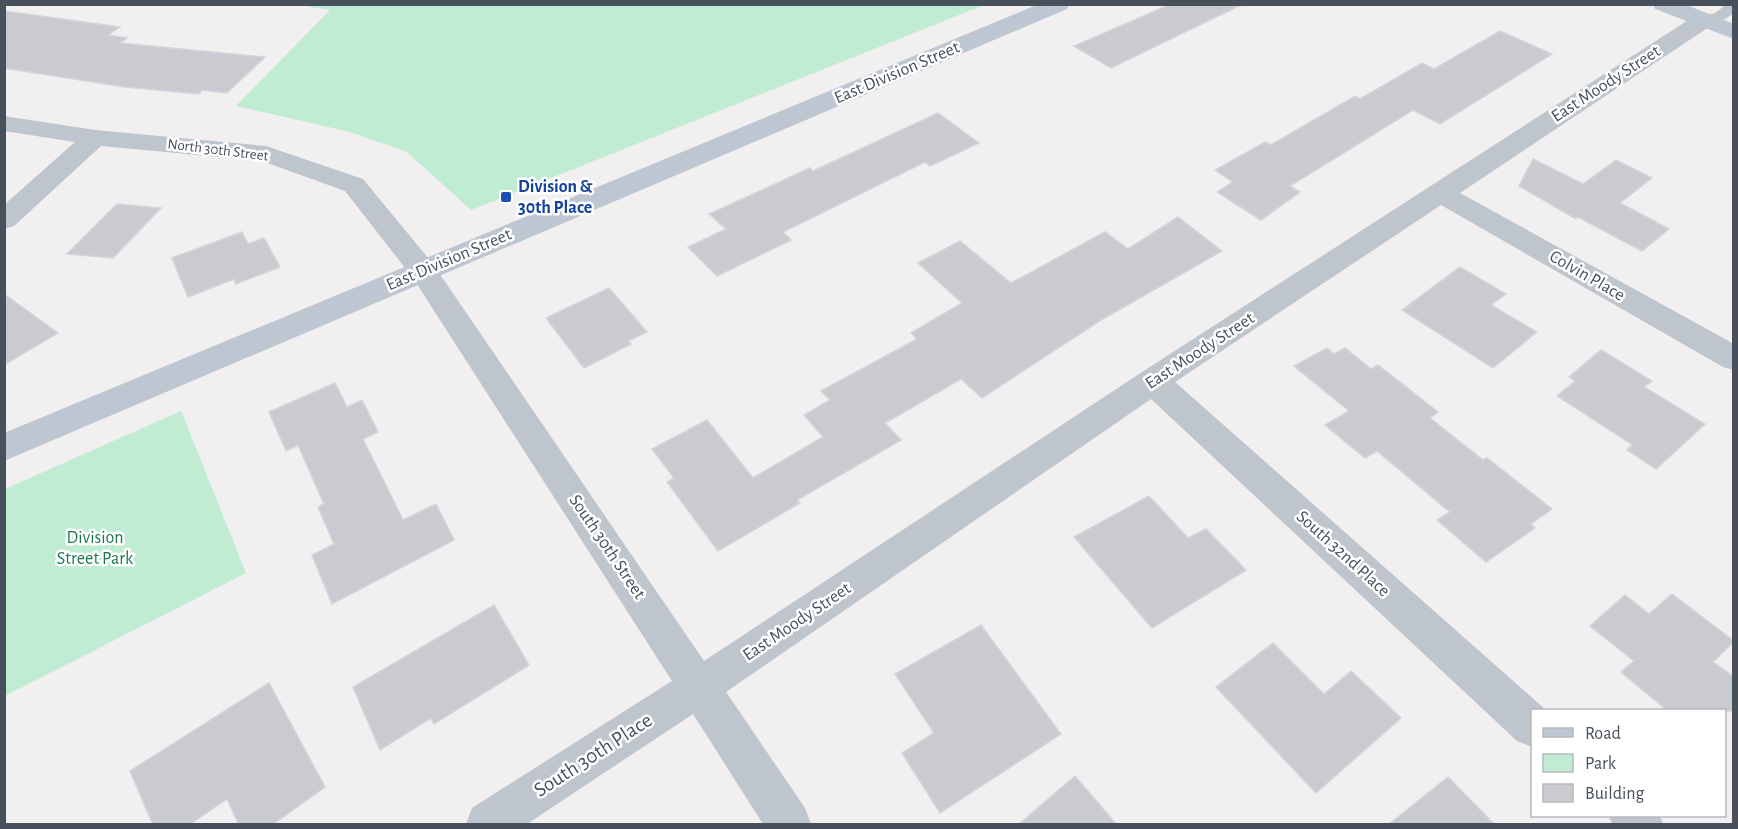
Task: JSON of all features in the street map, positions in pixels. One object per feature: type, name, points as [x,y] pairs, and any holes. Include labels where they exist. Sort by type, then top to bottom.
[{"type":"street","name":"East Division Street","points":[[4,448],[1059,4]]},
{"type":"street","points":[[1664,4],[1734,32]]},
{"type":"street","name":"East Moody Street","points":[[699,686],[1153,381],[1704,20]]},
{"type":"street","name":"North 30th Street","points":[[4,123],[95,138],[266,154],[354,184],[423,271]]},
{"type":"street","points":[[4,220],[95,138]]},
{"type":"street","name":"Colvin Place","points":[[1440,193],[1734,359]]},
{"type":"street","name":"South 30th Street","points":[[423,271],[789,825]]},
{"type":"street","name":"South 32nd Place","points":[[1153,381],[1531,724]]},
{"type":"street","name":"South 30th Place","points":[[488,825],[699,686]]},
{"type":"lane","points":[[1704,20],[1720,16],[1734,6]]},
{"type":"green space","points":[[984,4],[471,210],[407,152],[350,132],[236,106],[330,10],[298,5]]},
{"type":"green space","name":"Division Street Park","points":[[181,411],[246,573],[5,696],[5,489]]},
{"type":"building","points":[[1171,4],[1243,4],[1111,68],[1074,46]]},
{"type":"building","points":[[4,11],[120,27],[108,35],[127,38],[120,43],[265,57],[227,93],[202,90],[199,94],[125,87],[4,68]]},
{"type":"building","points":[[1500,31],[1552,54],[1440,124],[1413,110],[1290,186],[1300,192],[1261,220],[1217,192],[1233,182],[1215,170],[1265,142],[1271,145],[1355,96],[1360,99],[1422,63],[1434,69]]},
{"type":"building","points":[[938,113],[979,143],[930,166],[925,162],[783,232],[791,240],[717,276],[688,247],[726,229],[709,214],[810,168],[813,171]]},
{"type":"building","points":[[1533,159],[1583,184],[1616,160],[1652,178],[1620,203],[1669,229],[1642,251],[1578,217],[1576,219],[1519,186]]},
{"type":"building","points":[[117,204],[161,208],[113,258],[67,254]]},
{"type":"building","points":[[1178,217],[1222,251],[1101,320],[982,398],[961,379],[885,423],[901,440],[797,500],[800,503],[718,551],[667,482],[674,478],[652,449],[707,420],[753,478],[823,437],[804,415],[830,400],[821,391],[917,339],[911,333],[962,303],[918,263],[960,241],[1011,283],[1105,232],[1128,249]]},
{"type":"building","points":[[242,232],[248,244],[264,238],[280,267],[236,284],[234,279],[188,297],[172,258]]},
{"type":"building","points":[[1460,267],[1506,294],[1491,305],[1537,332],[1493,368],[1402,310]]},
{"type":"building","points":[[609,288],[647,332],[628,341],[631,344],[584,368],[546,318]]},
{"type":"building","points":[[4,294],[58,333],[4,365]]},
{"type":"building","points":[[1327,348],[1334,354],[1345,348],[1371,369],[1378,365],[1438,412],[1430,418],[1483,460],[1487,458],[1552,509],[1531,524],[1535,528],[1486,562],[1437,520],[1450,512],[1377,451],[1365,458],[1325,425],[1349,411],[1294,366]]},
{"type":"building","points":[[1601,350],[1652,381],[1644,387],[1705,424],[1656,469],[1627,450],[1633,445],[1557,396],[1575,381],[1569,377]]},
{"type":"building","points":[[335,383],[347,407],[362,400],[378,432],[363,439],[403,520],[436,504],[454,540],[332,604],[312,555],[334,544],[318,507],[324,504],[298,445],[286,451],[269,412]]},
{"type":"building","points":[[1149,496],[1188,538],[1206,529],[1246,570],[1152,628],[1074,537]]},
{"type":"building","points":[[1672,594],[1734,641],[1713,662],[1734,677],[1734,711],[1666,709],[1621,672],[1634,661],[1590,626],[1625,595],[1649,614]]},
{"type":"building","points":[[494,605],[529,665],[434,724],[431,718],[380,750],[353,687]]},
{"type":"building","points":[[981,625],[1061,734],[940,813],[902,753],[934,733],[895,674]]},
{"type":"building","points":[[1273,643],[1324,694],[1351,671],[1401,718],[1316,793],[1216,687]]},
{"type":"building","points":[[269,683],[325,787],[272,825],[239,825],[227,799],[189,825],[153,825],[130,771]]},
{"type":"building","points":[[1075,776],[1117,825],[1018,825]]},
{"type":"building","points":[[1448,777],[1495,825],[1388,825]]},
{"type":"place","name":"Division & 30th Place","points":[[506,197]]}]
